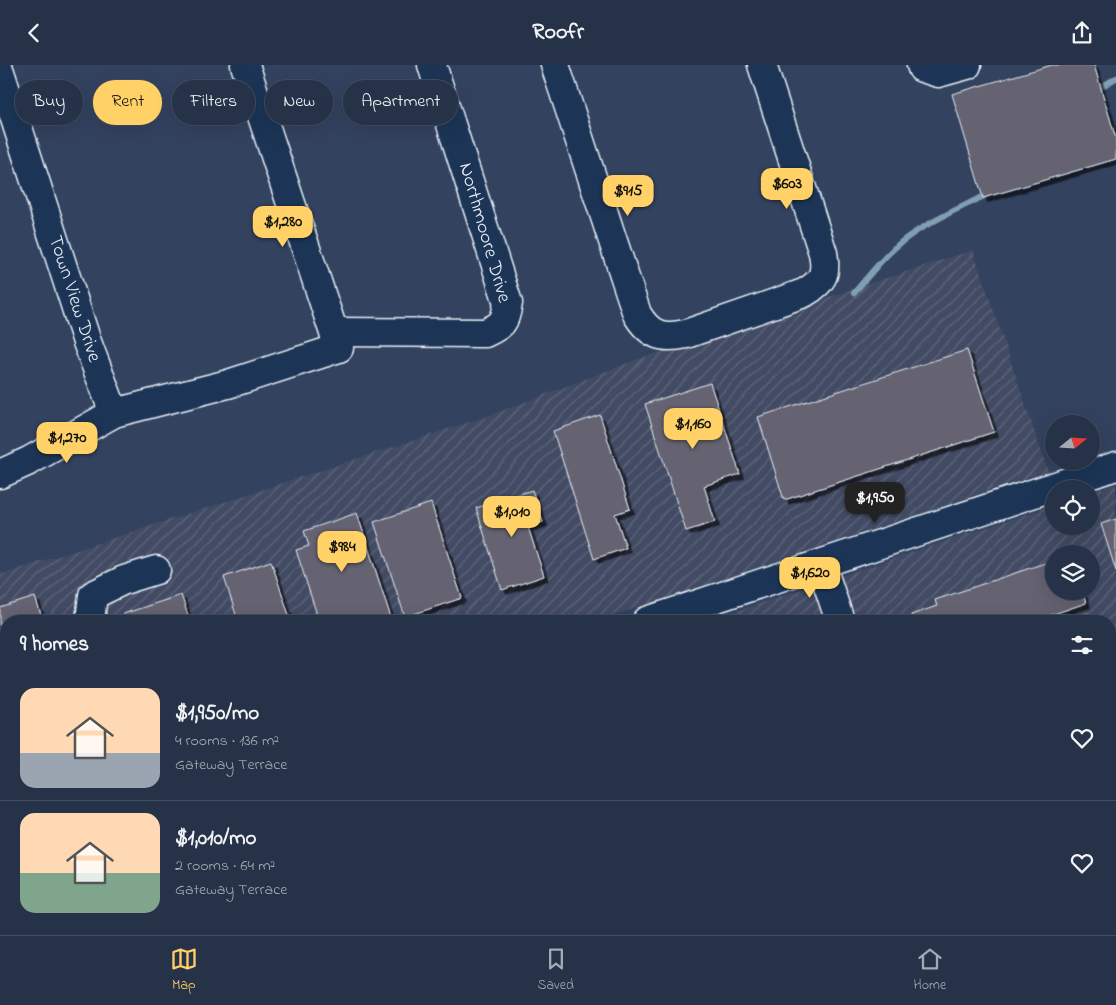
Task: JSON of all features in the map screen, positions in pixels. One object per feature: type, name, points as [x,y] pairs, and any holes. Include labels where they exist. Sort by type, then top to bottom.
[{"type":"street","points":[[0,473],[29,461],[114,413],[228,384],[339,348],[245,65]]},
{"type":"street","name":"Northmoore Drive","points":[[334,332],[485,333],[497,327],[506,317],[508,303],[432,65]]},
{"type":"street","points":[[555,65],[637,314],[642,323],[650,330],[660,336],[674,337],[804,293],[816,286],[823,277],[826,265],[824,253],[762,65]]},
{"type":"street","points":[[921,65],[922,68],[938,73],[967,65]]},
{"type":"street","name":"Town View Drive","points":[[0,72],[88,342],[114,413]]},
{"type":"street","points":[[665,615],[1116,466]]},
{"type":"street","points":[[821,564],[838,615]]},
{"type":"street","points":[[91,615],[93,595],[124,580],[156,570]]},
{"type":"shaded area","points":[[973,250],[1045,462],[1045,470],[1048,471],[615,615],[0,615],[0,575],[488,416],[638,359]]},
{"type":"shaded area","points":[[1116,484],[1116,615],[724,615],[1045,508],[1045,535],[1100,535],[1100,489]]},
{"type":"building","points":[[1052,65],[1094,65],[1116,139],[1116,159],[983,198],[952,94]]},
{"type":"building","points":[[967,350],[994,432],[784,500],[758,417]]},
{"type":"building","points":[[710,383],[740,474],[704,486],[715,522],[686,531],[645,404]]},
{"type":"building","points":[[600,415],[630,509],[615,514],[626,548],[594,559],[553,431]]},
{"type":"building","points":[[532,490],[543,522],[528,527],[544,576],[502,590],[476,508]]},
{"type":"building","points":[[431,503],[462,598],[411,615],[404,615],[374,522]]},
{"type":"building","points":[[357,513],[390,615],[317,615],[296,550],[309,546],[304,531]]},
{"type":"building","points":[[1116,519],[1116,571],[1101,524]]},
{"type":"building","points":[[271,561],[289,615],[236,615],[224,577]]},
{"type":"building","points":[[1045,563],[1045,600],[1085,600],[1086,603],[1051,615],[911,615],[937,606],[935,600]]},
{"type":"building","points":[[181,595],[188,615],[123,615]]},
{"type":"building","points":[[35,597],[41,615],[0,615],[0,608]]},
{"type":"waterway","points":[[1096,95],[1101,87],[1116,78]]},
{"type":"waterway","points":[[854,293],[886,256],[908,237],[938,219],[990,193]]}]
